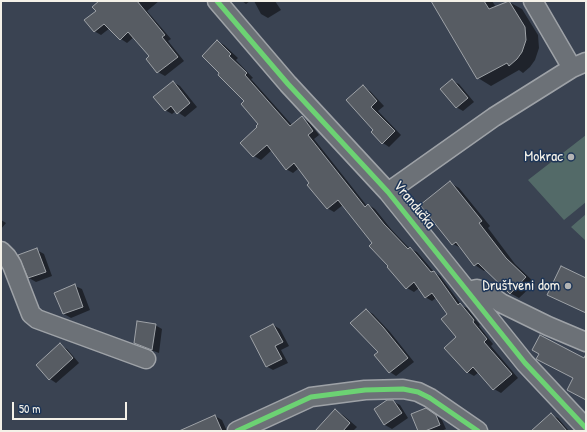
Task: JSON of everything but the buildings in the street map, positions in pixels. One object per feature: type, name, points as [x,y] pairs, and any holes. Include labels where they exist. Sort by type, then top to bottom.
[{"type":"street","name":"Vrandučka","points":[[217,1],[288,84],[388,192],[525,363],[586,428]]},
{"type":"street","points":[[388,192],[494,117],[579,65],[533,1]]},
{"type":"street","points":[[1,251],[12,265],[31,314],[37,319],[146,359]]},
{"type":"street","points":[[468,291],[477,289],[486,292],[501,303],[548,326],[586,342]]},
{"type":"street","points":[[238,431],[311,397],[365,390],[403,390],[418,392],[430,398],[478,431]]},
{"type":"green space","name":"Mokrac","points":[[586,135],[586,202],[564,220],[528,180]]},
{"type":"green space","points":[[586,214],[586,241],[571,227]]},
{"type":"cycle path","points":[[217,1],[288,84],[388,192],[525,363],[586,428]]},
{"type":"cycle path","points":[[237,431],[311,397],[365,390],[403,389],[418,392],[430,398],[478,431]]},
{"type":"place","name":"Mokrac","points":[[571,157]]},
{"type":"place","name":"Društveni dom","points":[[568,286]]}]
